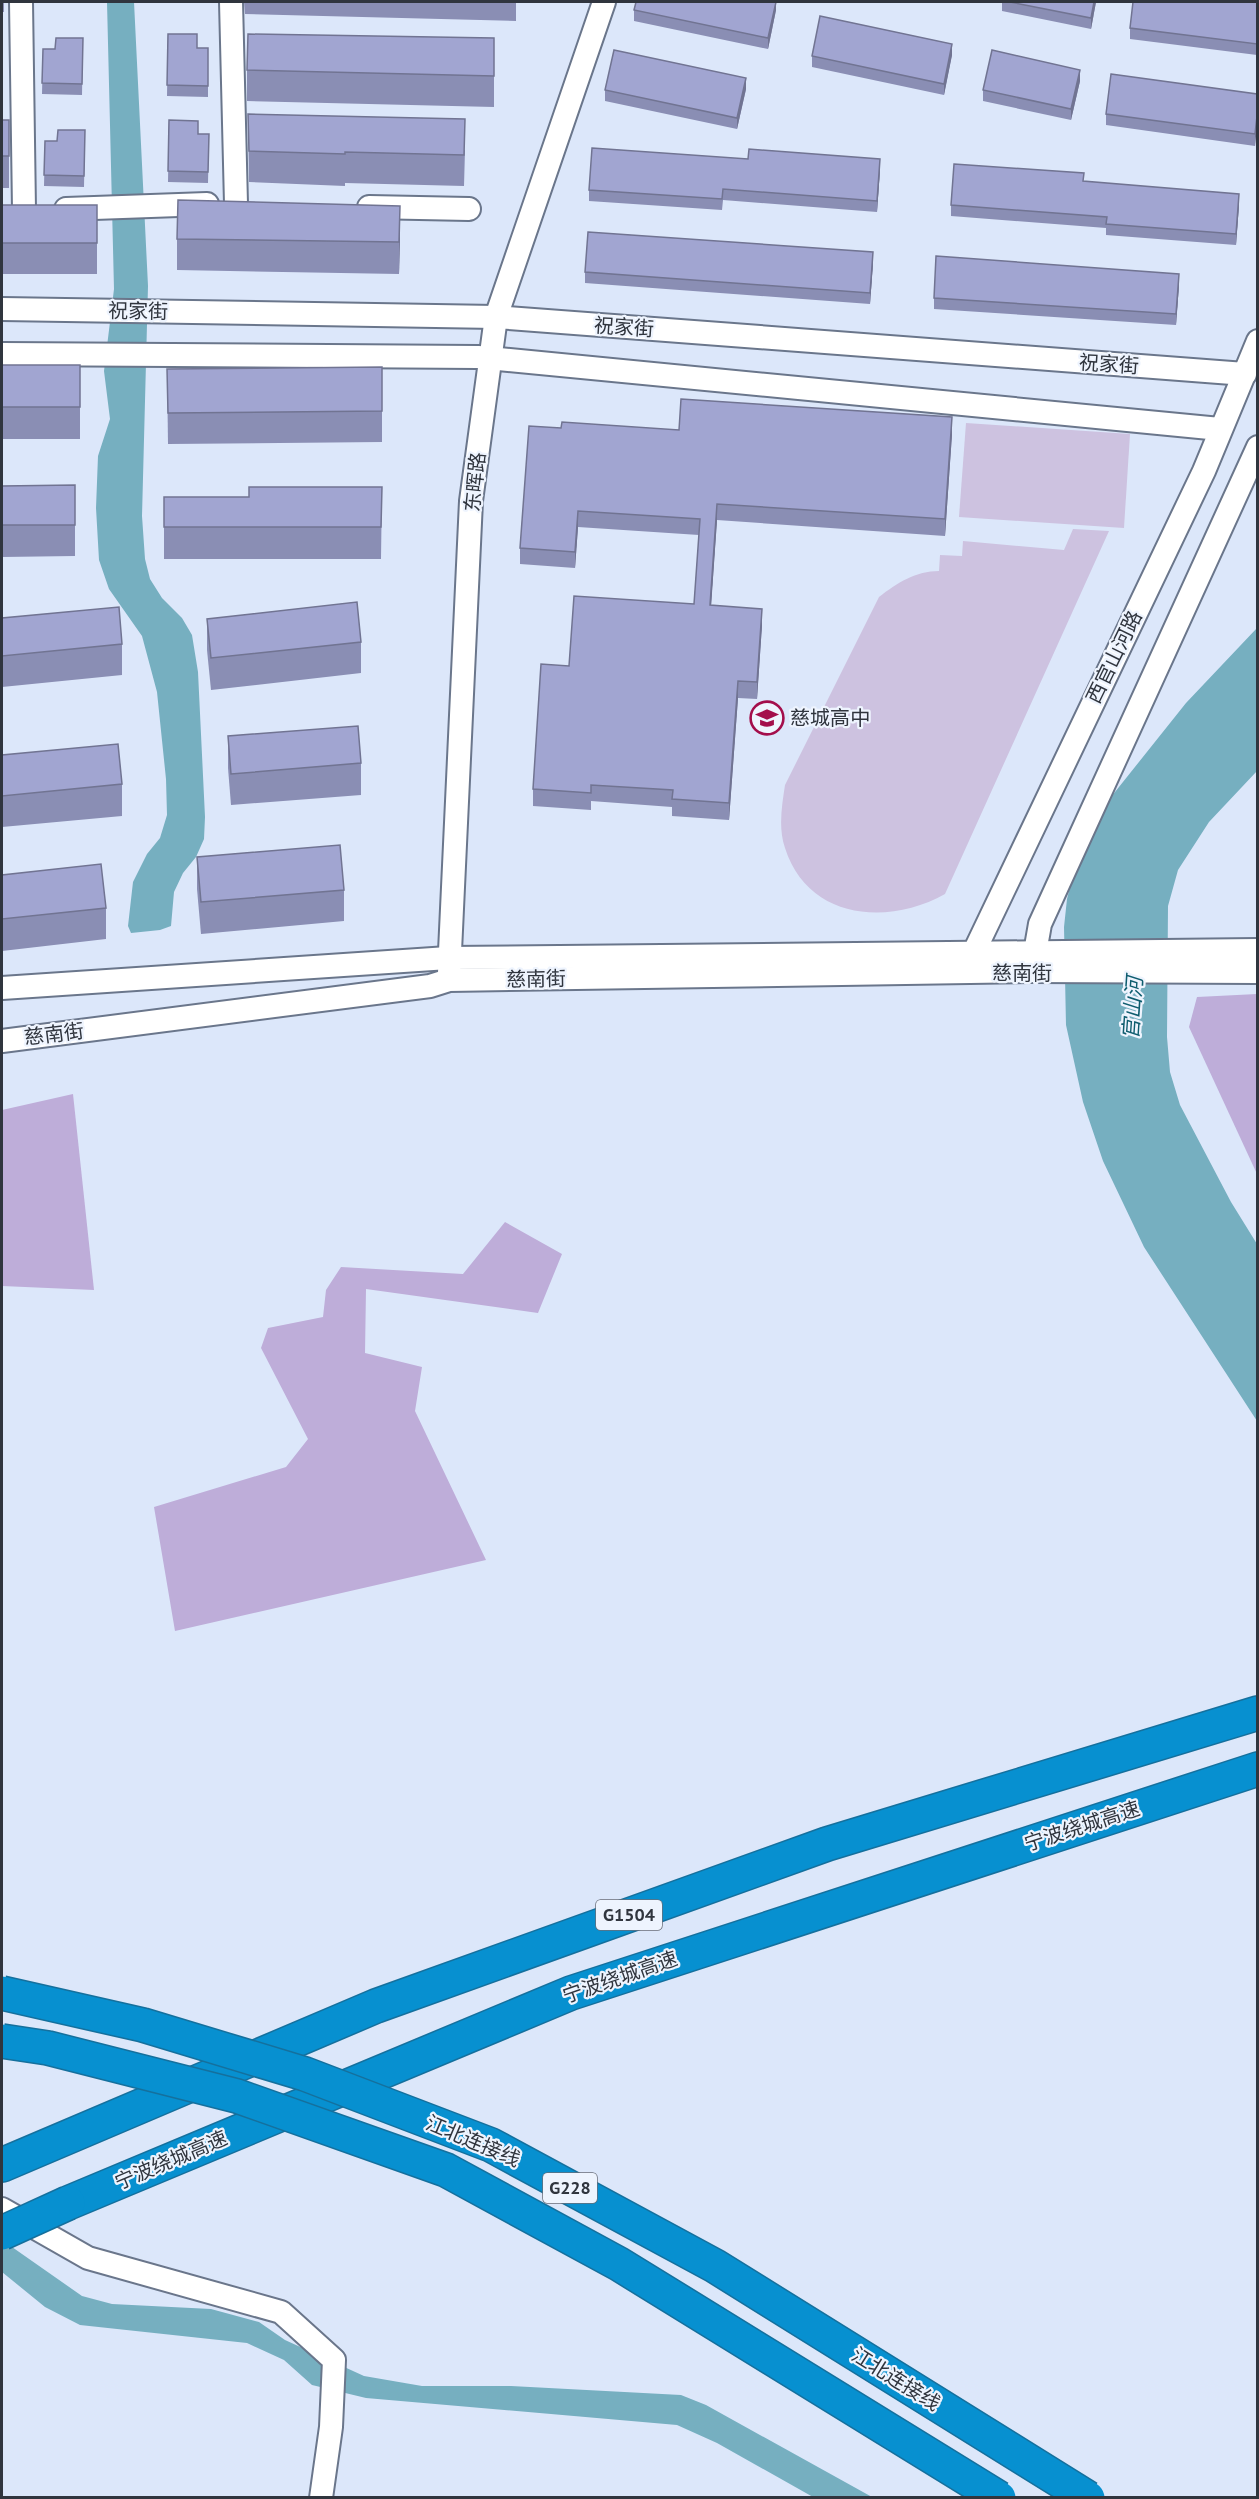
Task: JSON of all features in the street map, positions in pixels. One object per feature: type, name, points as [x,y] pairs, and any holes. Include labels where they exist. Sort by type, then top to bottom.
[{"type":"highway","name":"G1504","points":[[7,2162],[376,2006],[827,1844],[1257,1713]]},
{"type":"highway","name":"宁波绕城高速","points":[[2,2233],[68,2203],[571,1992],[1257,1769]]},
{"type":"highway","name":"江北连接线","points":[[2,1993],[143,2025],[305,2074],[491,2145],[715,2266],[1088,2498]]},
{"type":"highway","name":"江北连接线","points":[[2,2041],[48,2048],[237,2096],[447,2170],[619,2264],[999,2498]]},
{"type":"street","points":[[21,2],[11,40],[13,210],[259,204]]},
{"type":"street","points":[[231,2],[236,204]]},
{"type":"street","name":"东晖路","points":[[449,980],[448,958],[471,501],[496,317],[604,2]]},
{"type":"street","points":[[352,206],[469,209]]},
{"type":"street","name":"祝家街","points":[[2,309],[496,317],[1245,374]]},
{"type":"street","name":"西官山河路","points":[[973,962],[1204,471],[1257,341]]},
{"type":"street","points":[[2,354],[490,358],[1220,429]]},
{"type":"street","points":[[1033,961],[1040,924],[1257,447]]},
{"type":"street","points":[[1185,962],[1257,951]]},
{"type":"street","name":"慈南街","points":[[2,988],[448,958],[973,962]]},
{"type":"street","name":"慈南街","points":[[2,1041],[430,986],[449,980],[973,962],[1185,962]]},
{"type":"street","points":[[1185,962],[1257,972]]},
{"type":"street","points":[[2,2209],[88,2258],[281,2312],[334,2360],[331,2427],[321,2498]]},
{"type":"shaded area","points":[[966,423],[1130,434],[1124,528],[959,517]]},
{"type":"shaded area","points":[[1073,529],[1109,531],[945,894],[923,904],[899,910],[875,912],[852,910],[831,903],[812,890],[796,872],[785,848],[781,816],[785,785],[879,597],[907,579],[922,573],[939,571],[940,555],[962,556],[963,541],[1064,550]]},
{"type":"shaded area","points":[[1258,994],[1257,1174],[1189,1027],[1197,997]]},
{"type":"shaded area","points":[[73,1094],[94,1290],[2,1286],[2,1110]]},
{"type":"shaded area","points":[[505,1222],[562,1254],[538,1313],[366,1289],[365,1353],[422,1367],[415,1411],[486,1560],[175,1631],[154,1507],[286,1467],[308,1439],[261,1348],[268,1328],[323,1317],[326,1290],[341,1267],[463,1274]]},
{"type":"water","points":[[107,2],[134,2],[148,286],[142,516],[145,559],[150,579],[162,598],[182,618],[192,635],[198,672],[205,817],[204,839],[196,857],[183,873],[174,892],[171,926],[160,930],[131,933],[128,926],[133,882],[147,854],[160,838],[167,815],[166,779],[157,692],[142,636],[109,589],[99,560],[96,508],[98,456],[110,419],[104,371],[114,289]]},
{"type":"water","name":"官山河","points":[[1257,628],[1257,771],[1209,822],[1178,870],[1168,906],[1167,1037],[1170,1072],[1180,1105],[1231,1202],[1257,1244],[1257,1421],[1144,1247],[1103,1161],[1083,1102],[1066,1025],[1064,927],[1067,899],[1074,871],[1097,820],[1111,797],[1186,703]]},
{"type":"water","points":[[2,2240],[82,2296],[112,2304],[211,2309],[259,2322],[285,2340],[364,2376],[422,2386],[511,2386],[681,2395],[706,2405],[872,2497],[813,2497],[717,2443],[677,2425],[366,2398],[312,2385],[284,2360],[247,2343],[80,2325],[45,2307],[2,2272]]},
{"type":"building","points":[[636,2],[776,2],[768,38],[634,10]]},
{"type":"building","points":[[1010,2],[1094,2],[1091,18]]},
{"type":"building","points":[[1133,2],[1257,2],[1257,44],[1130,28]]},
{"type":"building","points":[[820,16],[952,44],[944,84],[812,56]]},
{"type":"building","points":[[168,34],[197,34],[197,48],[208,48],[208,86],[167,85]]},
{"type":"building","points":[[248,34],[494,38],[494,76],[247,70]]},
{"type":"building","points":[[56,38],[83,38],[82,84],[42,83],[43,49],[55,49]]},
{"type":"building","points":[[614,50],[746,78],[737,118],[605,90]]},
{"type":"building","points":[[992,50],[1080,70],[1071,109],[983,90]]},
{"type":"building","points":[[1111,74],[1257,94],[1255,134],[1106,114]]},
{"type":"building","points":[[248,114],[465,119],[464,155],[249,151]]},
{"type":"building","points":[[2,120],[9,120],[9,156],[2,156]]},
{"type":"building","points":[[169,120],[198,121],[198,134],[209,134],[208,172],[168,171]]},
{"type":"building","points":[[58,130],[85,130],[84,176],[44,175],[45,141],[57,141]]},
{"type":"building","points":[[592,148],[748,159],[749,149],[880,159],[877,201],[723,189],[722,199],[589,190]]},
{"type":"building","points":[[954,164],[1084,173],[1083,181],[1239,194],[1236,234],[1106,224],[1107,217],[951,205]]},
{"type":"building","points":[[178,200],[400,206],[399,242],[177,239]]},
{"type":"building","points":[[2,205],[97,205],[97,243],[2,243]]},
{"type":"building","points":[[588,232],[873,252],[870,293],[585,272]]},
{"type":"building","points":[[936,256],[1179,274],[1176,314],[934,298]]},
{"type":"building","points":[[2,365],[80,365],[80,407],[2,407]]},
{"type":"building","points":[[382,367],[382,411],[168,413],[167,369]]},
{"type":"building","points":[[681,399],[952,417],[945,519],[717,504],[710,605],[762,609],[757,682],[738,681],[729,803],[672,799],[673,790],[591,785],[591,793],[533,789],[541,664],[569,666],[574,596],[694,604],[700,519],[578,511],[575,552],[520,548],[529,426],[561,428],[562,422],[679,430]]},
{"type":"building","points":[[75,485],[75,525],[2,525],[2,486]]},
{"type":"building","points":[[249,487],[382,487],[381,527],[164,527],[164,497],[249,497]]},
{"type":"building","points":[[357,602],[361,642],[211,658],[207,619]]},
{"type":"building","points":[[119,607],[122,644],[2,656],[2,618]]},
{"type":"building","points":[[358,726],[361,763],[231,774],[228,736]]},
{"type":"building","points":[[118,744],[122,784],[2,796],[2,755]]},
{"type":"building","points":[[340,845],[344,890],[201,902],[197,857]]},
{"type":"building","points":[[101,864],[106,908],[2,919],[2,875]]},
{"type":"place","name":"慈城高中","points":[[767,718]]}]
